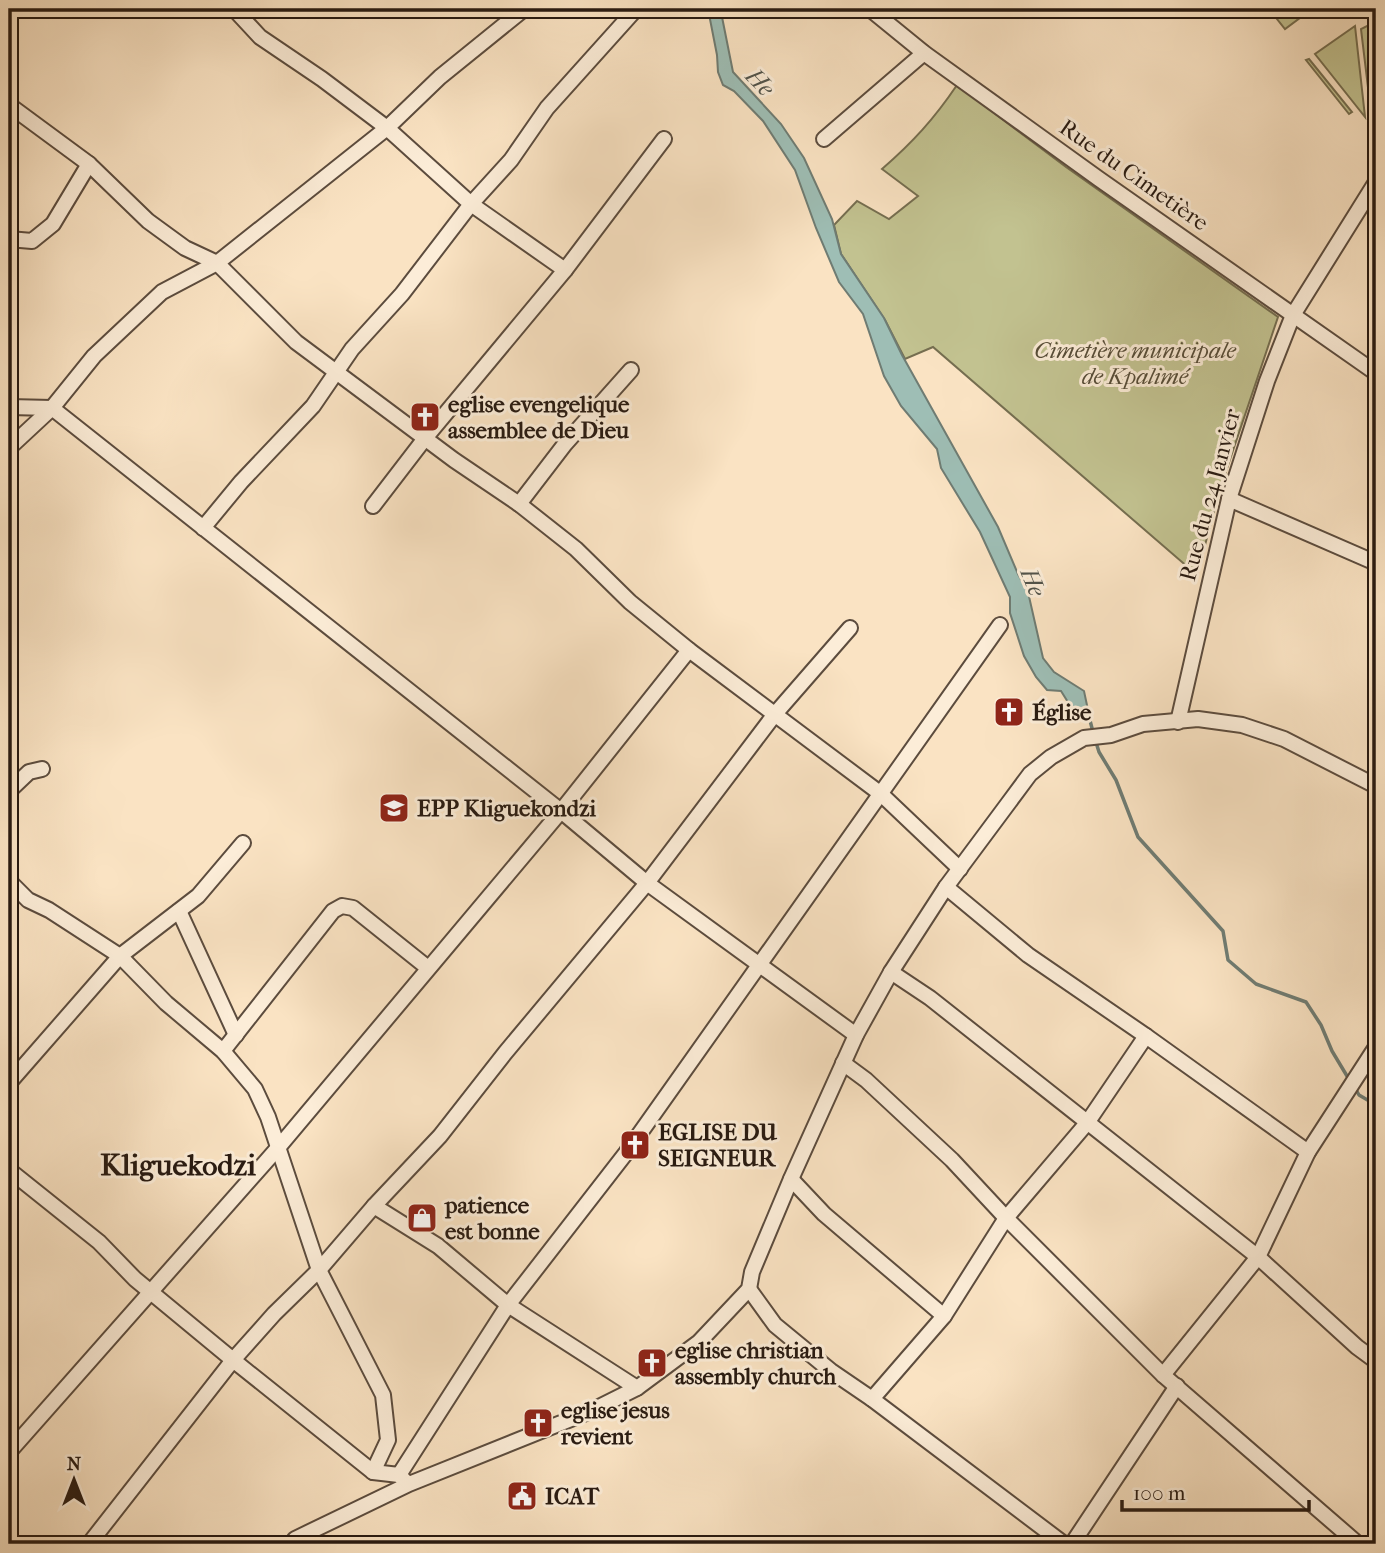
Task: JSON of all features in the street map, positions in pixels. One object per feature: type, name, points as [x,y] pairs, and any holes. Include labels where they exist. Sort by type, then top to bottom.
[{"type":"street","points":[[234,9],[260,37],[323,79],[387,128],[471,204],[565,270]]},
{"type":"street","points":[[9,447],[52,408],[94,356],[162,292],[217,263],[387,128],[440,77],[524,9]]},
{"type":"street","points":[[203,528],[241,482],[313,406],[352,349],[402,294],[471,204],[511,160],[547,108],[636,9]]},
{"type":"street","name":"Rue du Cimetière","points":[[870,9],[924,53],[1376,373]]},
{"type":"street","points":[[824,139],[924,53]]},
{"type":"street","points":[[9,105],[89,164],[148,221],[185,248],[217,263],[296,342],[454,460],[519,504],[576,549],[630,602],[689,650],[881,794],[960,869]]},
{"type":"street","points":[[373,506],[426,437],[565,270],[664,139]]},
{"type":"street","points":[[9,239],[32,241],[53,224],[89,164]]},
{"type":"street","name":"Rue du 24 Janvier","points":[[1178,722],[1229,499],[1255,413],[1293,315],[1376,182]]},
{"type":"street","points":[[519,504],[565,444],[631,370]]},
{"type":"street","points":[[9,407],[52,408],[561,811],[647,883],[856,1035]]},
{"type":"street","points":[[1229,499],[1376,563]]},
{"type":"street","points":[[404,1480],[508,1306],[626,1153],[1000,625]]},
{"type":"street","points":[[89,1544],[233,1360],[440,1136],[505,1053],[647,883],[775,714],[850,628]]},
{"type":"street","points":[[9,1452],[276,1149],[561,811],[689,650]]},
{"type":"street","points":[[295,1543],[404,1480],[591,1411],[637,1388],[699,1342],[749,1289],[752,1272],[791,1179],[856,1035],[891,972],[946,887],[1030,774],[1051,757],[1091,736],[1111,735],[1143,724],[1198,719],[1242,725],[1284,739],[1376,786]]},
{"type":"street","points":[[9,791],[29,772],[42,769]]},
{"type":"street","points":[[9,1083],[120,956],[198,896],[243,843]]},
{"type":"street","points":[[9,881],[28,900],[49,910],[120,956],[166,1003],[223,1051],[255,1089],[268,1117],[276,1149],[319,1270],[383,1395],[388,1440],[373,1472]]},
{"type":"street","points":[[946,887],[1028,955],[1308,1152]]},
{"type":"street","points":[[223,1051],[333,911],[342,906],[354,908],[428,968]]},
{"type":"street","points":[[179,911],[236,1035]]},
{"type":"street","points":[[891,972],[930,998],[1258,1257],[1376,1361]]},
{"type":"street","points":[[872,1399],[944,1316],[1006,1218],[1087,1124],[1146,1036]]},
{"type":"street","points":[[1163,1375],[1258,1257],[1308,1152],[1376,1047]]},
{"type":"street","points":[[844,1063],[952,1160],[1163,1375],[1359,1544]]},
{"type":"street","points":[[9,1170],[99,1242],[135,1279],[373,1472],[404,1480]]},
{"type":"street","points":[[791,1179],[824,1214],[944,1316]]},
{"type":"street","points":[[374,1206],[438,1246],[508,1306],[637,1388]]},
{"type":"street","points":[[749,1289],[775,1325],[831,1371],[1064,1544]]},
{"type":"street","points":[[1072,1544],[1177,1386]]},
{"type":"green space","points":[[1269,9],[1312,9],[1285,29]]},
{"type":"green space","points":[[1373,23],[1376,37],[1376,107],[1370,104],[1361,29]]},
{"type":"green space","points":[[1355,26],[1365,117],[1315,54]]},
{"type":"green space","points":[[1309,59],[1352,112],[1349,114],[1306,60]]},
{"type":"green space","name":"Cimetière municipale de Kpalimé","points":[[957,85],[1066,167],[1278,317],[1220,489],[1197,575],[933,347],[905,359],[885,320],[841,254],[834,225],[857,201],[889,219],[918,196],[882,169],[922,130]]},
{"type":"water","points":[[708,9],[719,9],[721,12],[733,72],[781,124],[804,158],[832,219],[841,254],[884,318],[998,527],[1028,592],[1043,658],[1054,672],[1084,691],[1088,710],[1076,715],[1061,691],[1047,690],[1024,656],[1010,613],[1010,597],[980,532],[941,468],[937,449],[901,406],[884,376],[863,314],[839,282],[795,170],[763,121],[734,91],[723,85],[718,72]]},
{"type":"waterway","name":"He","points":[[1087,709],[1093,732]]},
{"type":"waterway","name":"He","points":[[1095,739],[1099,752],[1116,780],[1138,837],[1223,931],[1228,960],[1256,984],[1306,1002],[1350,1081]]},
{"type":"waterway","name":"He","points":[[1355,1088],[1359,1095],[1376,1105]]},
{"type":"place","name":"eglise evengelique assemblee de Dieu","points":[[425,417]]},
{"type":"place","name":"Église","points":[[1009,712]]},
{"type":"place","name":"EPP Kliguekondzi","points":[[394,808]]},
{"type":"place","name":"EGLISE DU SEIGNEUR","points":[[635,1145]]},
{"type":"place","name":"patience est bonne","points":[[422,1218]]},
{"type":"place","name":"eglise christian assembly church","points":[[652,1363]]},
{"type":"place","name":"eglise jesus revient","points":[[538,1423]]},
{"type":"place","name":"ICAT","points":[[522,1496]]},
{"type":"district","name":"Kliguekodzi","points":[[178,1165]]}]
